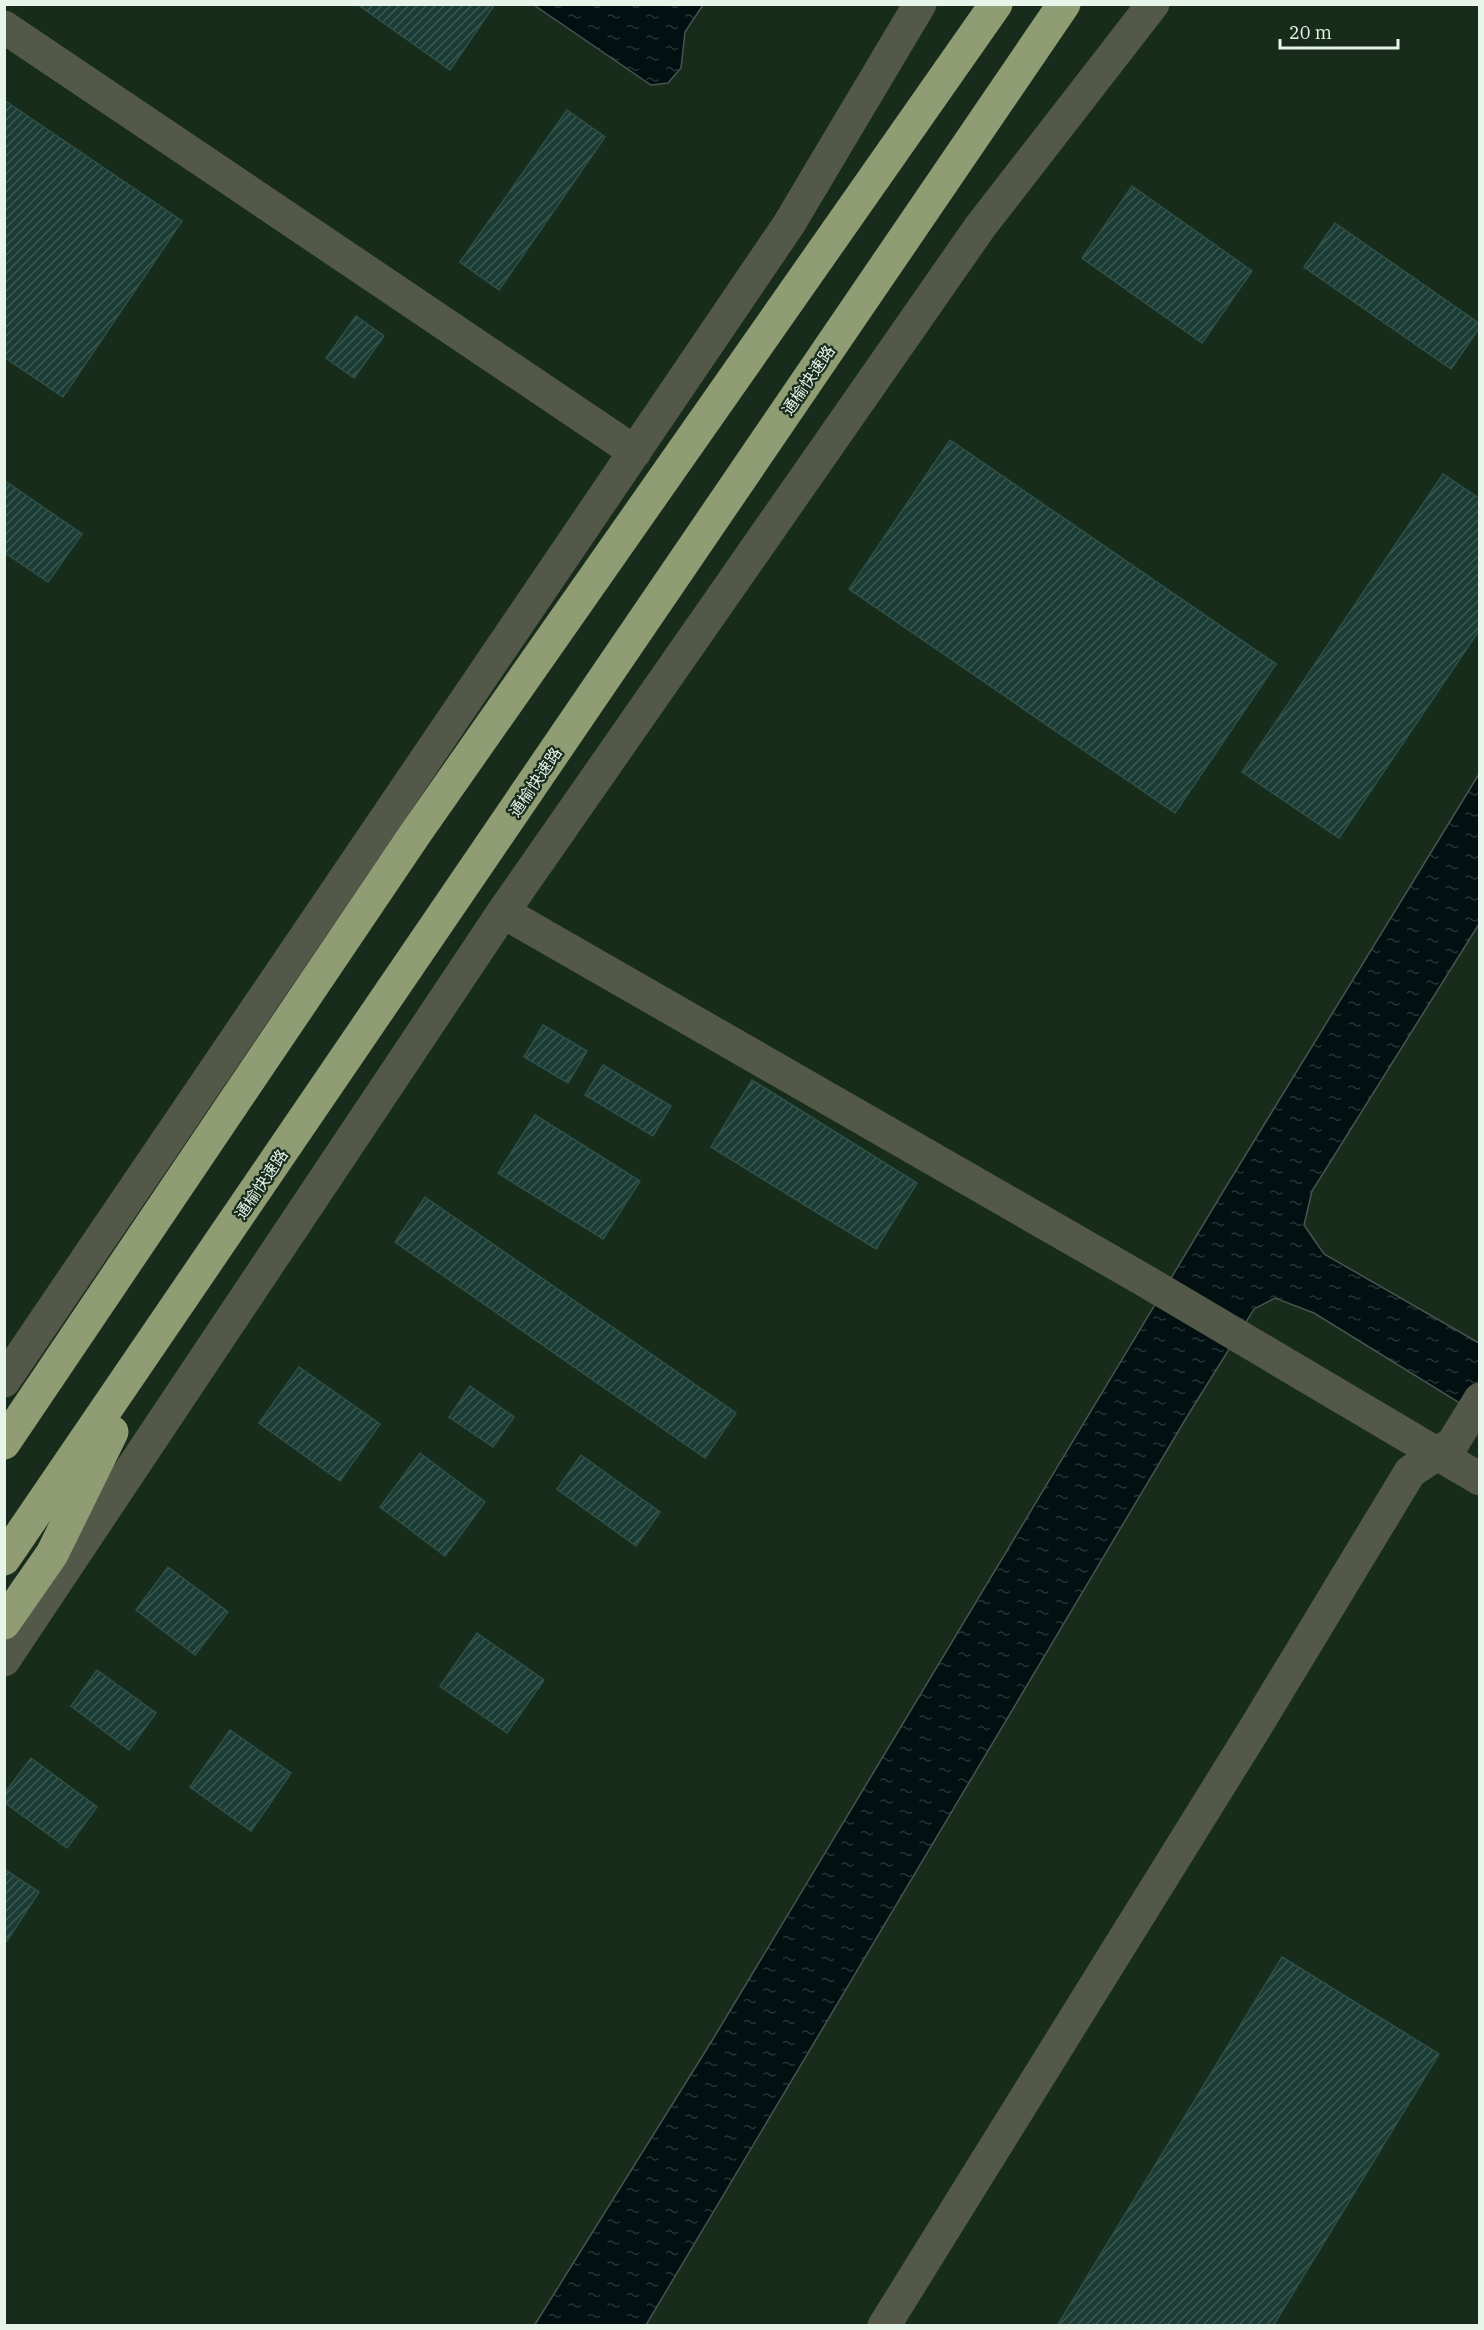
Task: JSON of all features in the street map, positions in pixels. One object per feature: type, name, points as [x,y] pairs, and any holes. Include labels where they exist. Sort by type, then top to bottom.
[{"type":"highway","points":[[4,1443],[415,834],[996,4]]},
{"type":"highway","name":"通榆快速路","points":[[4,1558],[1064,4]]},
{"type":"highway","points":[[4,1623],[52,1554],[164,1325]]},
{"type":"street","points":[[4,1381],[789,224],[920,4]]},
{"type":"street","points":[[4,1660],[502,912],[981,227],[1153,4]]},
{"type":"street","points":[[4,27],[634,452]]},
{"type":"street","points":[[502,912],[1142,1280],[1479,1479]]},
{"type":"street","points":[[884,2325],[1252,1733],[1410,1472],[1454,1443],[1479,1399]]},
{"type":"water","points":[[534,5],[703,5],[685,32],[681,68],[668,83],[651,85]]},
{"type":"water","points":[[1479,774],[1479,924],[1312,1191],[1304,1225],[1324,1254],[1479,1343],[1479,1415],[1314,1313],[1275,1298],[1254,1309],[1188,1415],[646,2325],[534,2326],[713,2039],[1224,1190]]},
{"type":"building","points":[[357,4],[489,4],[493,7],[450,70]]},
{"type":"building","points":[[4,100],[182,221],[63,397],[4,357]]},
{"type":"building","points":[[567,110],[605,137],[499,290],[460,262]]},
{"type":"building","points":[[1132,186],[1252,271],[1202,343],[1082,258]]},
{"type":"building","points":[[1335,223],[1480,324],[1451,369],[1304,267]]},
{"type":"building","points":[[356,316],[384,336],[354,378],[326,358]]},
{"type":"building","points":[[950,440],[1276,664],[1175,813],[849,589]]},
{"type":"building","points":[[1443,474],[1480,499],[1480,629],[1339,838],[1242,772]]},
{"type":"building","points":[[4,480],[82,534],[48,582],[4,552]]},
{"type":"building","points":[[543,1025],[587,1051],[568,1083],[524,1057]]},
{"type":"building","points":[[603,1065],[671,1106],[653,1136],[585,1095]]},
{"type":"building","points":[[752,1080],[917,1183],[876,1249],[711,1147]]},
{"type":"building","points":[[535,1115],[640,1181],[603,1239],[498,1173]]},
{"type":"building","points":[[425,1197],[736,1413],[705,1458],[395,1242]]},
{"type":"building","points":[[299,1367],[380,1424],[340,1481],[259,1423]]},
{"type":"building","points":[[470,1386],[514,1417],[493,1447],[449,1417]]},
{"type":"building","points":[[420,1453],[485,1502],[445,1556],[380,1507]]},
{"type":"building","points":[[581,1455],[660,1512],[636,1546],[557,1489]]},
{"type":"building","points":[[168,1567],[228,1612],[195,1655],[136,1610]]},
{"type":"building","points":[[477,1633],[544,1680],[507,1733],[440,1686]]},
{"type":"building","points":[[97,1670],[156,1713],[129,1750],[71,1706]]},
{"type":"building","points":[[230,1730],[291,1773],[251,1831],[190,1787]]},
{"type":"building","points":[[31,1758],[97,1807],[67,1848],[4,1802],[4,1794]]},
{"type":"building","points":[[4,1869],[39,1892],[7,1941],[4,1939]]},
{"type":"building","points":[[1282,1957],[1439,2054],[1273,2326],[1057,2326]]}]
